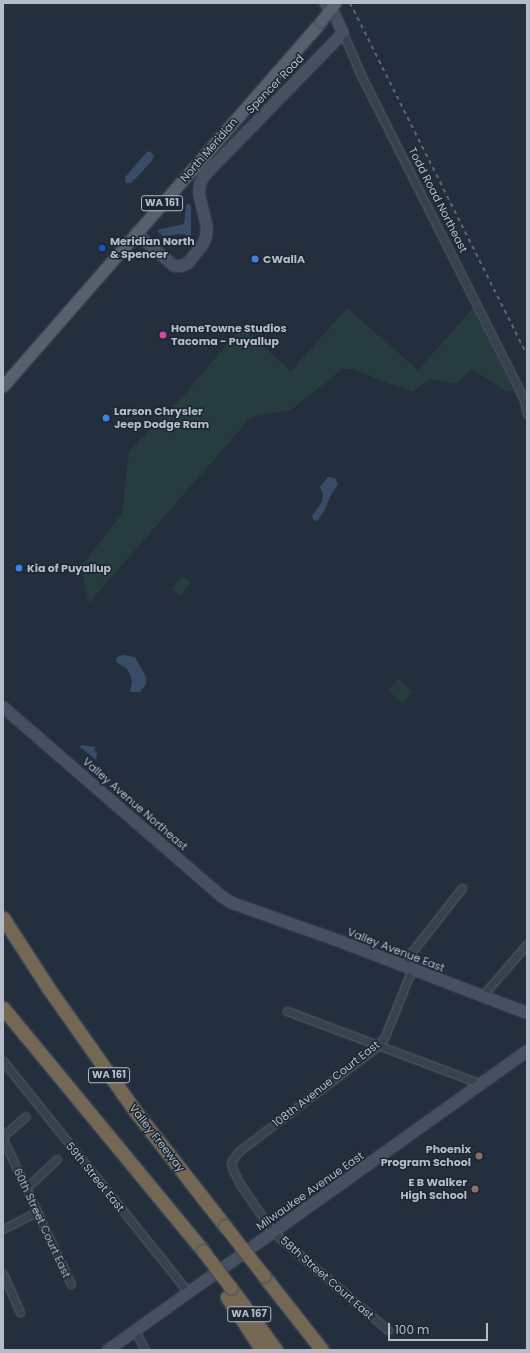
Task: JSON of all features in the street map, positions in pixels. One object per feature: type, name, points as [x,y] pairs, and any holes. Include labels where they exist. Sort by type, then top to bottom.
[{"type":"highway","name":"Valley Freeway","points":[[3,918],[48,989],[135,1111],[322,1350]]},
{"type":"highway","name":"WA 167","points":[[3,1008],[164,1203],[227,1290],[276,1350]]},
{"type":"highway","points":[[227,1290],[262,1350]]},
{"type":"main road","name":"North Meridian","points":[[3,386],[321,21],[331,6]]},
{"type":"street","name":"Todd Road Northeast","points":[[331,6],[361,75],[524,400],[527,414]]},
{"type":"street","name":"Spencer Road","points":[[136,233],[174,266],[182,266],[188,263],[202,246],[206,237],[207,228],[199,193],[200,184],[204,176],[343,33]]},
{"type":"street","name":"Valley Avenue Northeast","points":[[3,707],[221,896],[232,903],[255,913]]},
{"type":"street","name":"108th Avenue Court East","points":[[231,1163],[232,1158],[239,1151],[379,1045],[385,1036],[408,968],[410,954],[462,888]]},
{"type":"street","name":"Valley Avenue East","points":[[255,913],[342,942],[527,1013]]},
{"type":"street","points":[[482,996],[527,944]]},
{"type":"street","points":[[287,1011],[481,1084]]},
{"type":"street","name":"Milwaukee Avenue East","points":[[108,1350],[527,1051]]},
{"type":"street","name":"59th Street East","points":[[3,1061],[188,1292]]},
{"type":"street","points":[[3,1138],[26,1116]]},
{"type":"street","name":"60th Street Court East","points":[[3,1138],[71,1284]]},
{"type":"street","points":[[26,1188],[58,1159]]},
{"type":"street","name":"58th Street Court East","points":[[231,1163],[240,1184],[273,1232],[388,1330]]},
{"type":"street","points":[[3,1229],[37,1212]]},
{"type":"street","points":[[3,1274],[20,1312]]},
{"type":"street","points":[[134,1331],[145,1350]]},
{"type":"green space","points":[[347,308],[418,370],[473,308],[514,391],[506,391],[472,369],[456,384],[430,379],[413,392],[352,369],[342,369],[291,410],[251,417],[89,603],[81,566],[122,514],[129,451],[185,394],[241,327],[291,371]]},
{"type":"green space","points":[[182,576],[191,583],[180,596],[172,589]]},
{"type":"green space","points":[[398,679],[413,692],[403,703],[388,690]]},
{"type":"water","points":[[150,151],[154,156],[151,162],[131,183],[126,183],[125,177],[146,153]]},
{"type":"water","points":[[189,203],[191,207],[191,239],[188,243],[170,245],[170,241],[185,240],[187,236],[184,234],[162,236],[157,230],[184,224],[186,205]]},
{"type":"water","points":[[328,477],[335,478],[338,484],[324,511],[318,520],[314,521],[312,516],[322,502],[323,494],[320,487]]},
{"type":"water","points":[[123,655],[135,657],[146,677],[146,684],[140,692],[130,692],[132,681],[130,674],[126,668],[116,662],[117,657]]},
{"type":"water","points":[[82,745],[96,747],[94,749],[97,753],[96,760],[80,747]]},
{"type":"railway","points":[[350,3],[527,355]]},
{"type":"place","name":"Meridian North & Spencer","points":[[102,248]]},
{"type":"place","name":"CWallA","points":[[255,259]]},
{"type":"place","name":"HomeTowne Studios Tacoma - Puyallup","points":[[163,335]]},
{"type":"place","name":"Larson Chrysler Jeep Dodge Ram","points":[[106,418]]},
{"type":"place","name":"Kia of Puyallup","points":[[19,568]]},
{"type":"place","name":"Phoenix Program School","points":[[479,1156]]},
{"type":"place","name":"E B Walker High School","points":[[475,1189]]}]
